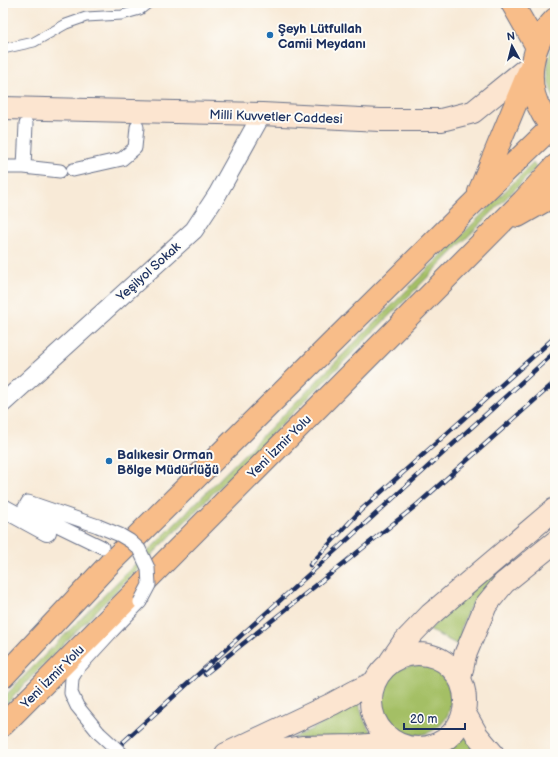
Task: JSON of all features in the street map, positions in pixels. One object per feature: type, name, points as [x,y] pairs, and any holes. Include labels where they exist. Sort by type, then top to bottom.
[{"type":"highway","points":[[3,676],[112,561],[476,200],[554,127],[541,113],[532,89],[534,56],[512,3]]},
{"type":"highway","points":[[476,200],[534,56],[539,40],[555,19]]},
{"type":"highway","name":"Yeni İzmir Yolu","points":[[3,725],[523,201],[555,166]]},
{"type":"highway","points":[[487,236],[523,212],[555,195]]},
{"type":"main road","name":"Milli Kuvvetler Caddesi","points":[[3,108],[262,114],[380,120],[441,120],[473,112],[534,56]]},
{"type":"main road","points":[[395,743],[384,734],[376,723],[371,710],[370,697],[373,683],[377,675],[390,662],[403,643],[430,615],[555,509]]},
{"type":"main road","points":[[460,679],[466,655],[486,605],[504,583],[555,542]]},
{"type":"main road","points":[[261,754],[302,747],[356,746],[395,743],[427,751],[444,740],[460,723],[464,712],[464,690],[460,679],[452,668],[442,660],[429,654],[415,653],[402,656],[390,662]]},
{"type":"main road","points":[[226,754],[373,683]]},
{"type":"main road","points":[[464,712],[477,735],[494,754]]},
{"type":"street","name":"Yeşilyol Sokak","points":[[3,403],[194,230],[217,194],[262,114]]},
{"type":"street","points":[[24,167],[26,124]]},
{"type":"street","points":[[3,167],[24,167],[66,171],[122,159],[135,148],[137,127]]},
{"type":"street","points":[[102,547],[24,509],[28,502],[120,535],[139,549],[148,568],[149,585],[140,602],[78,668],[72,678],[71,693],[77,706],[99,733],[122,754]]},
{"type":"street","points":[[3,508],[47,532]]},
{"type":"lane","points":[[3,49],[34,42],[66,24],[86,17],[122,15],[140,10],[149,3]]},
{"type":"green space","points":[[555,43],[554,99],[549,84],[548,63]]},
{"type":"green space","points":[[533,163],[537,167],[37,671],[3,708],[3,698],[32,668]]},
{"type":"green space","points":[[538,538],[480,592],[463,622],[461,629],[463,636],[462,647],[429,630],[487,576]]},
{"type":"green space","points":[[416,665],[429,668],[441,675],[448,687],[451,700],[448,713],[441,725],[429,732],[416,735],[403,732],[391,725],[384,713],[381,700],[384,687],[391,675],[403,668]]},
{"type":"green space","points":[[359,701],[364,719],[368,728],[374,735],[291,739],[326,722]]},
{"type":"green space","points":[[464,732],[486,754],[452,754],[445,751],[456,743]]},
{"type":"railway","points":[[310,565],[361,510],[555,337]]},
{"type":"railway","points":[[110,754],[555,352]]},
{"type":"railway","points":[[205,674],[418,504],[555,382]]},
{"type":"place","name":"Şeyh Lütfullah Camii Meydanı","points":[[270,35]]},
{"type":"place","name":"Balıkesir Orman Bölge Müdürlüğü","points":[[109,461]]}]
